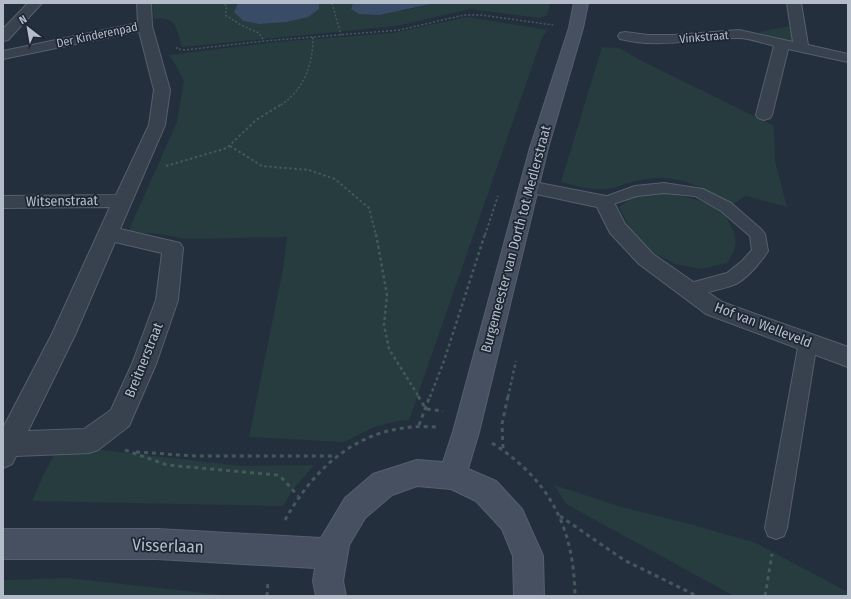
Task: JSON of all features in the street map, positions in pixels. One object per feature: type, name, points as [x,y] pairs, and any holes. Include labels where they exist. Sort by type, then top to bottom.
[{"type":"street","points":[[3,37],[35,3]]},
{"type":"street","name":"Breitnerstraat","points":[[5,448],[63,335],[157,125],[162,90],[145,26],[144,3]]},
{"type":"street","name":"Burgemeester van Dorth tot Medlerstraat","points":[[452,476],[470,416],[539,148],[576,28],[581,3]]},
{"type":"street","points":[[794,3],[801,47]]},
{"type":"street","name":"Der Kinderenpad","points":[[3,55],[145,26]]},
{"type":"street","name":"Vinkstraat","points":[[625,36],[648,39],[674,39],[739,34],[848,58]]},
{"type":"street","points":[[764,114],[782,43]]},
{"type":"street","points":[[529,187],[604,202]]},
{"type":"street","name":"Witsenstraat","points":[[3,202],[122,201]]},
{"type":"street","name":"Hof van Welleveld","points":[[604,202],[617,228],[646,259],[714,308],[848,357]]},
{"type":"street","name":"Breitnerstraat","points":[[5,448],[89,441],[120,418],[144,364],[167,300],[173,248],[108,234]]},
{"type":"street","points":[[331,596],[328,582],[335,541],[355,508],[383,484],[417,474],[452,476],[486,491],[512,519],[528,556],[529,596]]},
{"type":"street","name":"Visserlaan","points":[[3,544],[157,544],[333,554]]},
{"type":"lane","points":[[604,202],[635,191],[664,188],[698,192],[726,207],[757,234],[760,251],[748,265],[732,278],[689,290]]},
{"type":"lane","points":[[776,528],[808,342]]},
{"type":"path","points":[[221,3],[227,6],[225,15],[258,33],[264,41]]},
{"type":"path","points":[[332,3],[341,35]]},
{"type":"path","points":[[145,26],[170,24],[177,49],[185,50],[264,41],[400,30],[464,15],[481,15],[553,25],[551,32]]},
{"type":"path","points":[[133,176],[230,146],[255,120],[286,102],[299,90],[307,73],[314,47],[313,37]]},
{"type":"path","points":[[230,146],[262,166],[309,170],[335,179],[369,208],[375,228],[387,295],[384,325],[389,348],[426,409],[470,416],[502,424]]},
{"type":"path","name":"Burgemeester van Dorth tot Medlerstraat","points":[[336,456],[350,446],[372,436],[387,431],[419,425],[444,361],[500,189]]},
{"type":"path","points":[[503,448],[528,471],[542,487],[559,515],[571,550],[574,568],[575,596]]},
{"type":"path","points":[[298,496],[283,479],[277,475],[167,465],[134,452],[196,456],[336,456]]},
{"type":"path","points":[[267,596],[274,551],[283,525],[298,496],[313,476],[336,456]]},
{"type":"path","points":[[559,515],[624,560],[697,596]]},
{"type":"path","points":[[765,596],[776,528]]},
{"type":"green space","points":[[153,3],[238,3],[234,12],[243,21],[259,24],[319,9],[319,3],[353,3],[351,9],[403,11],[436,3],[550,3],[547,15],[540,18],[470,9],[396,26],[182,47],[177,29],[171,22],[167,19],[154,19]]},
{"type":"green space","points":[[467,17],[548,30],[542,38],[409,420],[374,427],[344,442],[249,437],[283,269],[287,237],[187,239],[159,234],[128,232],[177,122],[184,81],[169,55],[276,42],[393,33]]},
{"type":"green space","points":[[789,26],[795,31],[792,43],[769,39],[759,32]]},
{"type":"green space","points":[[602,47],[619,48],[642,61],[774,126],[775,161],[787,207],[746,196],[733,204],[715,194],[687,182],[667,178],[645,179],[606,189],[586,188],[561,182]]},
{"type":"green space","points":[[650,192],[679,196],[700,201],[718,210],[725,216],[731,226],[736,241],[733,254],[727,263],[701,269],[675,264],[652,252],[630,229],[619,207],[633,197]]},
{"type":"green space","points":[[75,447],[242,466],[314,465],[292,491],[283,506],[32,501],[55,453]]},
{"type":"green space","points":[[554,485],[618,506],[756,543],[848,592],[848,596],[734,596],[566,504]]},
{"type":"green space","points":[[68,578],[232,596],[3,596],[3,580]]},
{"type":"water","points":[[238,3],[319,3],[319,9],[308,17],[286,22],[259,24],[243,21],[234,12]]},
{"type":"water","points":[[353,3],[436,3],[379,15],[359,14],[351,9]]}]
